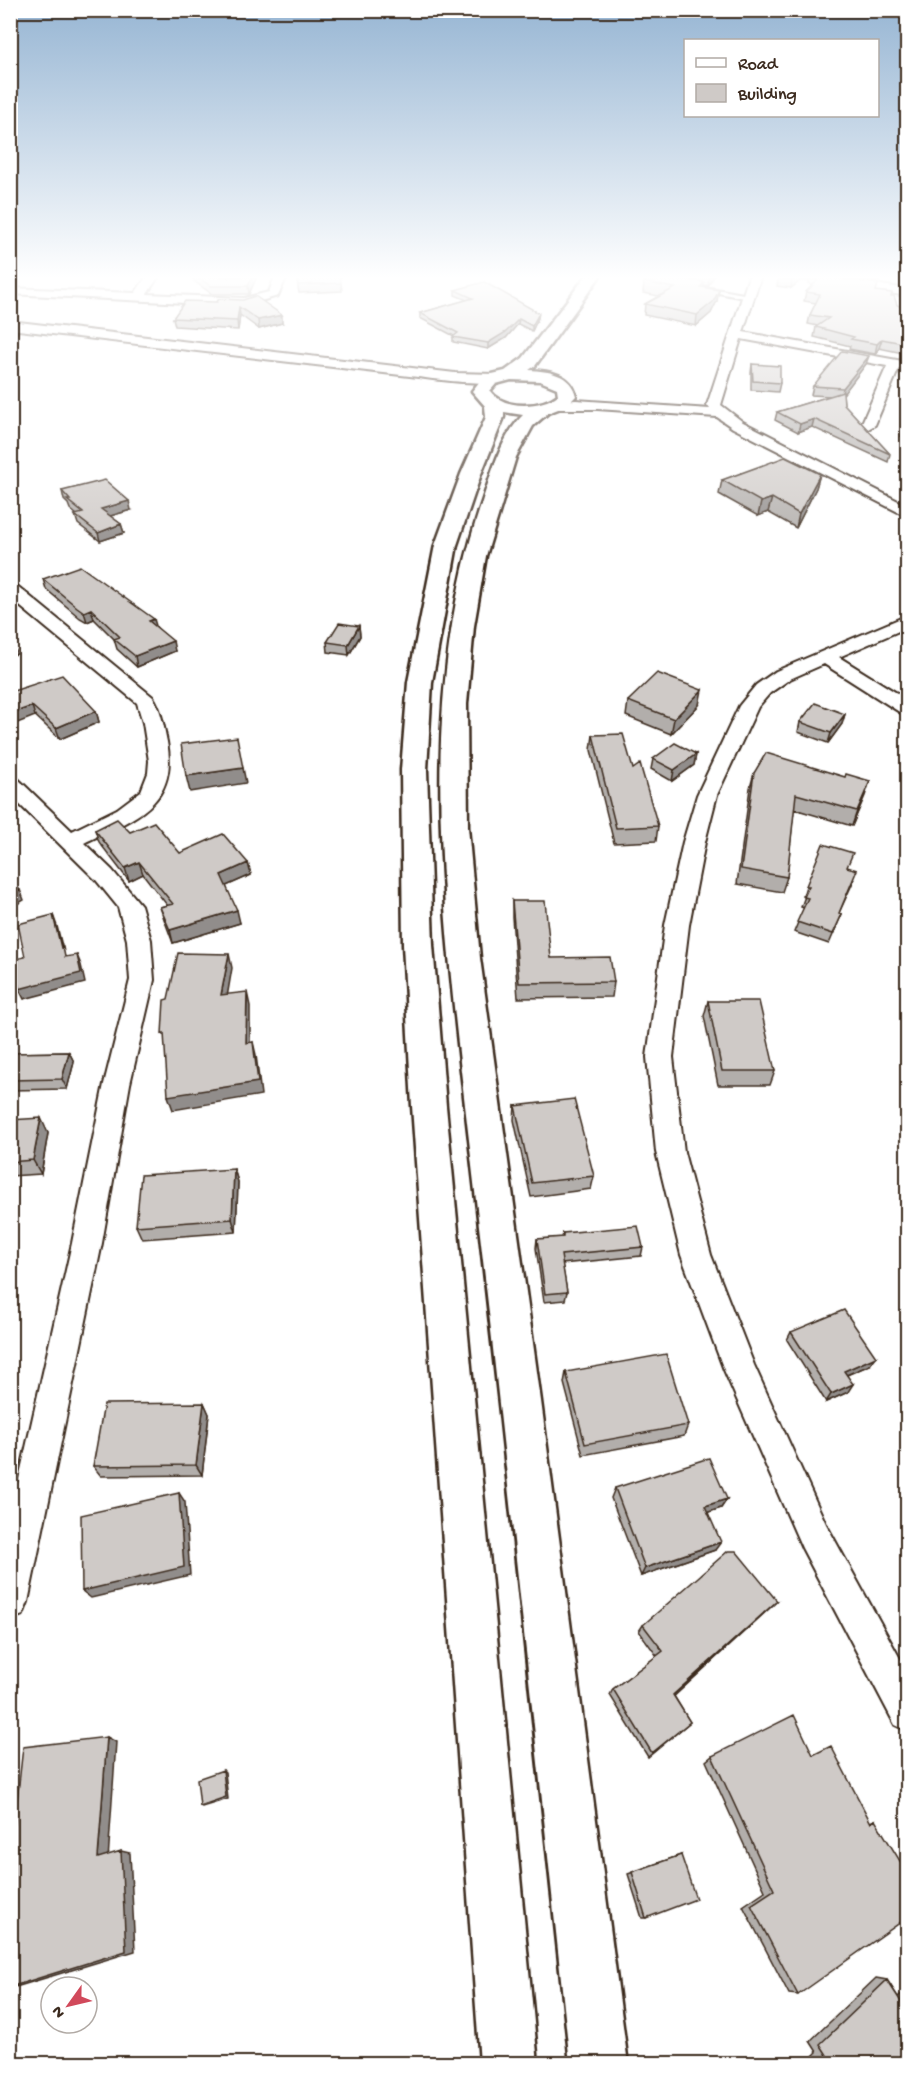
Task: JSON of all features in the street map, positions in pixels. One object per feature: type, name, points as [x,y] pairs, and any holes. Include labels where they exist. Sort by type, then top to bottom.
[{"type":"main road","points":[[496,386],[514,373]]},
{"type":"main road","points":[[554,373],[555,395],[525,423],[507,457],[475,556],[462,626],[455,704],[454,827],[464,958],[520,1401],[599,2064]]},
{"type":"main road","points":[[496,386],[541,376],[555,395]]},
{"type":"main road","points":[[496,386],[518,410],[555,395]]},
{"type":"main road","points":[[496,386],[495,417],[471,474],[446,545],[420,682],[414,770],[418,945],[429,1106],[509,2064]]},
{"type":"street","points":[[392,373],[496,386]]},
{"type":"street","points":[[717,409],[726,373]]},
{"type":"street","points":[[868,425],[896,373]]},
{"type":"street","points":[[555,395],[583,404],[680,413],[717,409]]},
{"type":"street","points":[[555,395],[604,396],[638,402],[717,409],[738,424],[908,512]]},
{"type":"street","points":[[10,589],[146,701],[154,725],[159,774],[150,796],[70,841]]},
{"type":"street","points":[[908,620],[783,675],[763,689],[748,706],[707,795],[677,925],[660,1057],[670,1152],[696,1256],[740,1370],[814,1536],[908,1712]]},
{"type":"street","points":[[825,656],[908,709]]},
{"type":"street","points":[[10,783],[104,874],[129,905],[139,940],[142,980],[117,1084],[87,1243],[10,1602]]},
{"type":"building","points":[[753,373],[780,373],[780,383],[753,381]]},
{"type":"building","points":[[824,373],[855,373],[843,388],[813,386]]},
{"type":"building","points":[[908,388],[908,424],[904,426],[905,393]]},
{"type":"building","points":[[843,392],[844,404],[890,454],[814,419],[800,424],[777,412]]},
{"type":"building","points":[[785,457],[820,474],[799,514],[772,498],[761,502],[722,480]]},
{"type":"building","points":[[105,480],[129,501],[101,509],[121,524],[98,533],[75,515],[83,513],[67,500],[70,500],[62,491]]},
{"type":"building","points":[[80,566],[154,619],[149,621],[173,641],[135,656],[114,639],[120,637],[91,609],[84,612],[43,579]]},
{"type":"building","points":[[339,623],[359,626],[348,645],[327,642]]},
{"type":"building","points":[[657,673],[702,690],[674,719],[628,701]]},
{"type":"building","points":[[62,675],[96,711],[56,728],[32,706],[10,714],[10,692]]},
{"type":"building","points":[[815,703],[845,714],[831,733],[800,722]]},
{"type":"building","points":[[623,734],[633,769],[640,764],[658,826],[616,828],[593,735]]},
{"type":"building","points":[[237,737],[243,768],[186,776],[181,744]]},
{"type":"building","points":[[675,743],[696,754],[674,770],[653,759]]},
{"type":"building","points":[[766,753],[845,777],[846,774],[870,781],[857,811],[796,794],[787,877],[741,869],[754,773]]},
{"type":"building","points":[[117,819],[130,832],[154,822],[180,853],[223,834],[248,863],[221,875],[237,910],[170,930],[160,907],[173,904],[139,862],[125,868],[95,830]]},
{"type":"building","points":[[823,844],[853,853],[847,867],[857,870],[833,934],[797,922],[808,898],[804,897],[809,886],[806,886]]},
{"type":"building","points":[[10,880],[20,890],[10,895]]},
{"type":"building","points":[[512,901],[545,901],[551,958],[610,957],[614,982],[519,983]]},
{"type":"building","points":[[53,915],[65,957],[77,955],[81,973],[19,989],[15,959],[25,957],[18,924]]},
{"type":"building","points":[[178,953],[229,954],[221,995],[247,992],[246,1043],[253,1042],[258,1082],[168,1096],[164,1033],[162,1034],[164,1000],[168,999]]},
{"type":"building","points":[[708,1001],[759,1001],[775,1071],[722,1071]]},
{"type":"building","points":[[69,1052],[62,1079],[10,1080],[10,1053]]},
{"type":"building","points":[[574,1099],[594,1176],[532,1183],[515,1106]]},
{"type":"building","points":[[41,1118],[33,1160],[10,1162],[10,1120]]},
{"type":"building","points":[[234,1169],[232,1219],[136,1226],[141,1175]]},
{"type":"building","points":[[638,1226],[643,1247],[561,1255],[567,1292],[545,1294],[537,1239],[563,1237],[563,1233]]},
{"type":"building","points":[[844,1310],[876,1357],[844,1371],[853,1384],[831,1394],[791,1332]]},
{"type":"building","points":[[666,1354],[688,1425],[585,1444],[566,1372]]},
{"type":"building","points":[[204,1403],[196,1465],[93,1466],[104,1404]]},
{"type":"building","points":[[709,1458],[727,1499],[705,1506],[721,1542],[645,1568],[615,1488]]},
{"type":"building","points":[[179,1493],[184,1567],[82,1591],[81,1515]]},
{"type":"building","points":[[728,1551],[736,1551],[777,1601],[673,1695],[690,1722],[652,1753],[613,1689],[663,1651],[643,1625]]},
{"type":"building","points":[[794,1715],[813,1755],[831,1746],[871,1823],[875,1820],[908,1874],[908,1917],[798,1995],[751,1905],[774,1890],[712,1756]]},
{"type":"building","points":[[107,1737],[98,1858],[121,1851],[126,1951],[49,1975],[39,1975],[39,1978],[10,1987],[10,1865],[23,1747]]},
{"type":"building","points":[[223,1770],[226,1797],[200,1806],[197,1779]]},
{"type":"building","points":[[681,1855],[696,1899],[646,1918],[632,1872]]},
{"type":"building","points":[[887,1980],[903,2005],[908,2001],[908,2064],[818,2064],[827,2055],[820,2044]]}]
